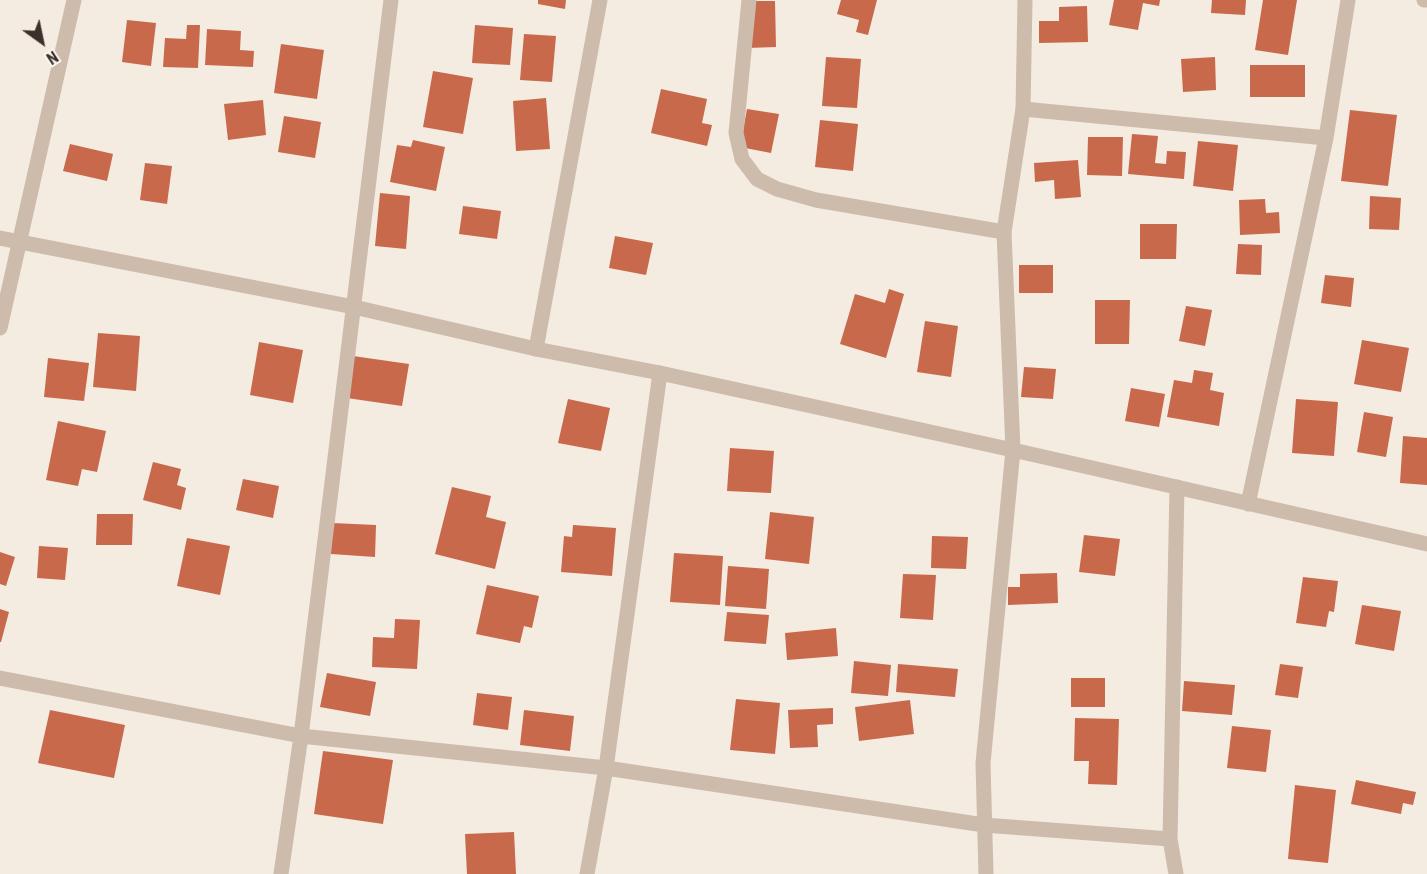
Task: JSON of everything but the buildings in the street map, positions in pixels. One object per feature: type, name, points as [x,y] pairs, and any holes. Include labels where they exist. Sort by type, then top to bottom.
[{"type":"street","points":[[0,328],[74,0]]},
{"type":"street","points":[[281,874],[301,736],[391,0]]},
{"type":"street","points":[[536,349],[600,0]]},
{"type":"street","points":[[748,0],[736,133],[742,159],[757,179],[777,189],[816,200],[1004,232]]},
{"type":"street","points":[[986,874],[983,763],[1013,450],[1004,232],[1023,109],[1025,0]]},
{"type":"street","points":[[1248,504],[1326,138],[1348,0]]},
{"type":"street","points":[[1023,109],[1326,138]]},
{"type":"street","points":[[0,238],[354,307],[536,349],[660,373],[1427,543]]},
{"type":"street","points":[[587,874],[606,768],[660,373]]},
{"type":"street","points":[[1176,874],[1170,839],[1177,488]]},
{"type":"street","points":[[0,678],[301,736],[606,768],[984,825],[1170,839]]}]
